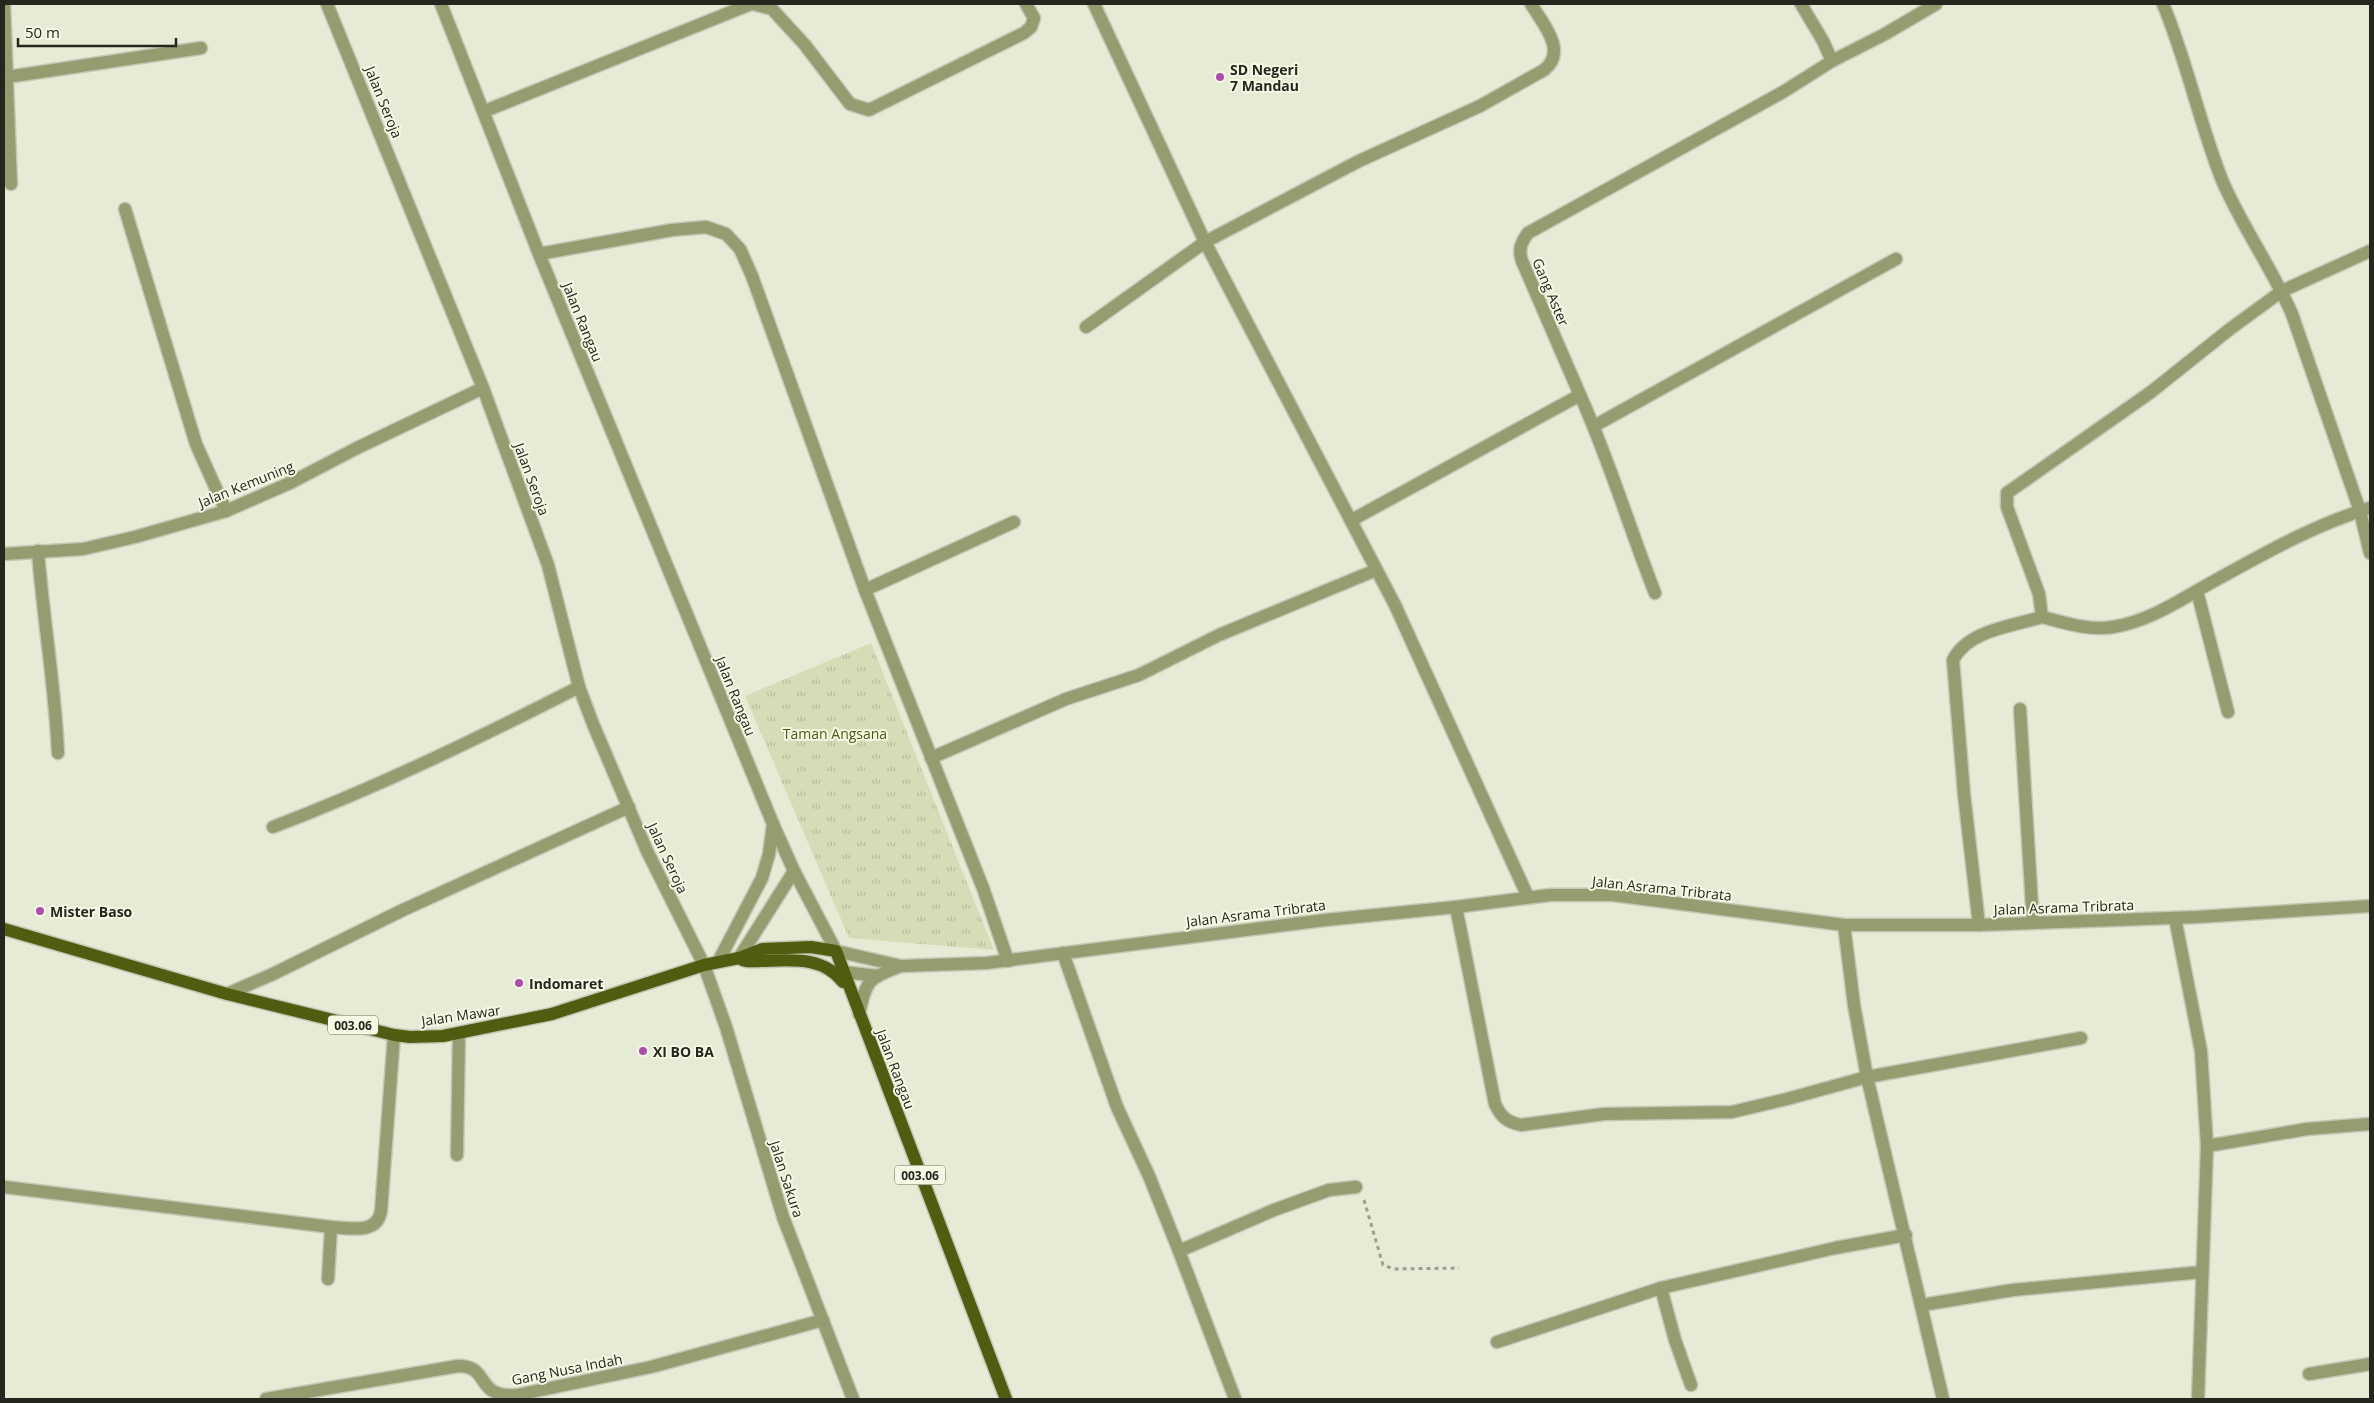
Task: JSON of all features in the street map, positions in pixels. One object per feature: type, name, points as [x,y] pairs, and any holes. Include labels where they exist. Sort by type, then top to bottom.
[{"type":"main road","name":"Jalan Mawar","points":[[4,929],[227,994],[394,1035],[426,1037],[458,1033],[552,1014],[704,965],[739,958],[762,948],[811,947],[836,951]]},
{"type":"main road","name":"Jalan Rangau","points":[[836,951],[839,972],[852,994],[1006,1399]]},
{"type":"main road","name":"003.06","points":[[739,958],[748,962],[810,961],[839,972]]},
{"type":"street","points":[[4,4],[11,184]]},
{"type":"street","name":"Jalan Seroja","points":[[327,4],[483,388],[548,565],[580,687],[647,851],[704,965]]},
{"type":"street","name":"Jalan Rangau","points":[[441,4],[539,254],[773,824],[794,871],[836,951]]},
{"type":"street","points":[[484,111],[752,4],[772,10],[805,45],[850,104],[869,110],[1024,34],[1031,27],[1034,18],[1026,4]]},
{"type":"street","points":[[1094,4],[1206,242],[1395,605],[1528,897]]},
{"type":"street","points":[[1086,327],[1206,242],[1359,161],[1480,106],[1544,70],[1555,57],[1555,46],[1531,4]]},
{"type":"street","points":[[1802,4],[1832,61]]},
{"type":"street","name":"Gang Aster","points":[[1656,593],[1632,537],[1594,426],[1522,261],[1519,252],[1521,243],[1528,233],[1783,92],[1832,61],[1885,34],[1936,4]]},
{"type":"street","points":[[2163,4],[2175,31],[2199,112],[2222,179],[2239,216],[2282,291],[2365,509],[2370,553]]},
{"type":"street","points":[[7,77],[201,48]]},
{"type":"street","points":[[125,209],[196,444],[226,511]]},
{"type":"street","points":[[539,254],[672,230],[706,227],[726,234],[740,249],[752,276],[865,590],[983,888],[1008,961]]},
{"type":"street","points":[[2042,617],[2039,594],[2007,507],[2005,499],[2007,493],[2151,392],[2282,291],[2370,251]]},
{"type":"street","points":[[1594,426],[1896,259]]},
{"type":"street","name":"Jalan Kemuning","points":[[4,554],[84,549],[135,537],[226,511],[290,483],[357,448],[483,388]]},
{"type":"street","points":[[1352,520],[1580,395]]},
{"type":"street","points":[[1979,925],[1964,794],[1953,660],[1958,649],[1976,637],[2042,617],[2070,625],[2092,628],[2112,627],[2158,613],[2275,547],[2365,509]]},
{"type":"street","points":[[865,590],[1014,522]]},
{"type":"street","points":[[38,551],[43,616],[57,720],[58,753]]},
{"type":"street","points":[[930,758],[1066,699],[1140,675],[1219,635],[1376,570]]},
{"type":"street","points":[[2197,591],[2228,712]]},
{"type":"street","points":[[273,827],[339,802],[455,750],[580,687]]},
{"type":"street","points":[[2020,709],[2034,923]]},
{"type":"street","points":[[227,994],[274,974],[402,910],[628,807]]},
{"type":"street","points":[[718,962],[762,878],[769,854],[773,824]]},
{"type":"street","points":[[739,958],[794,871]]},
{"type":"street","name":"Jalan Asrama Tribrata","points":[[836,951],[901,966],[987,964],[1325,920],[1456,907],[1550,895],[1613,895],[1844,925],[1979,925],[2175,918],[2370,906]]},
{"type":"street","points":[[1456,907],[1495,1104],[1500,1114],[1508,1122],[1521,1125],[1604,1114],[1732,1112],[1787,1099],[1867,1076],[2081,1038]]},
{"type":"street","points":[[2175,918],[2201,1051],[2207,1146],[2198,1399]]},
{"type":"street","points":[[1844,925],[1854,1004],[1867,1076],[1906,1235],[1943,1399]]},
{"type":"street","points":[[1063,953],[1117,1107],[1149,1176],[1235,1399]]},
{"type":"street","name":"Jalan Sakura","points":[[704,965],[726,1028],[783,1217],[853,1399]]},
{"type":"street","points":[[859,1014],[864,989],[869,981],[901,966]]},
{"type":"street","points":[[839,972],[878,976]]},
{"type":"street","points":[[457,1155],[458,1033]]},
{"type":"street","points":[[4,1187],[331,1227],[365,1228],[378,1223],[394,1035]]},
{"type":"street","points":[[2207,1146],[2308,1129],[2370,1124]]},
{"type":"street","points":[[1179,1251],[1274,1210],[1329,1190],[1356,1187]]},
{"type":"street","points":[[328,1279],[331,1227]]},
{"type":"street","points":[[1497,1342],[1661,1288],[1835,1248],[1906,1235]]},
{"type":"street","points":[[1922,1305],[2013,1290],[2202,1272]]},
{"type":"street","points":[[1661,1288],[1675,1340],[1691,1386]]},
{"type":"street","name":"Gang Nusa Indah","points":[[266,1399],[458,1366],[466,1366],[479,1373],[486,1388],[494,1393],[504,1396],[517,1395],[650,1367],[823,1320]]},
{"type":"street","points":[[2309,1374],[2370,1364]]},
{"type":"path","points":[[1356,1187],[1362,1192],[1368,1209],[1372,1233],[1383,1265],[1394,1269],[1459,1268]]},
{"type":"green space","name":"Taman Angsana","points":[[871,643],[994,950],[849,938],[745,696]]},
{"type":"place","name":"SD Negeri 7 Mandau","points":[[1220,77]]},
{"type":"place","name":"Mister Baso","points":[[40,911]]},
{"type":"place","name":"Indomaret","points":[[519,983]]},
{"type":"place","name":"XI BO BA","points":[[643,1051]]}]
